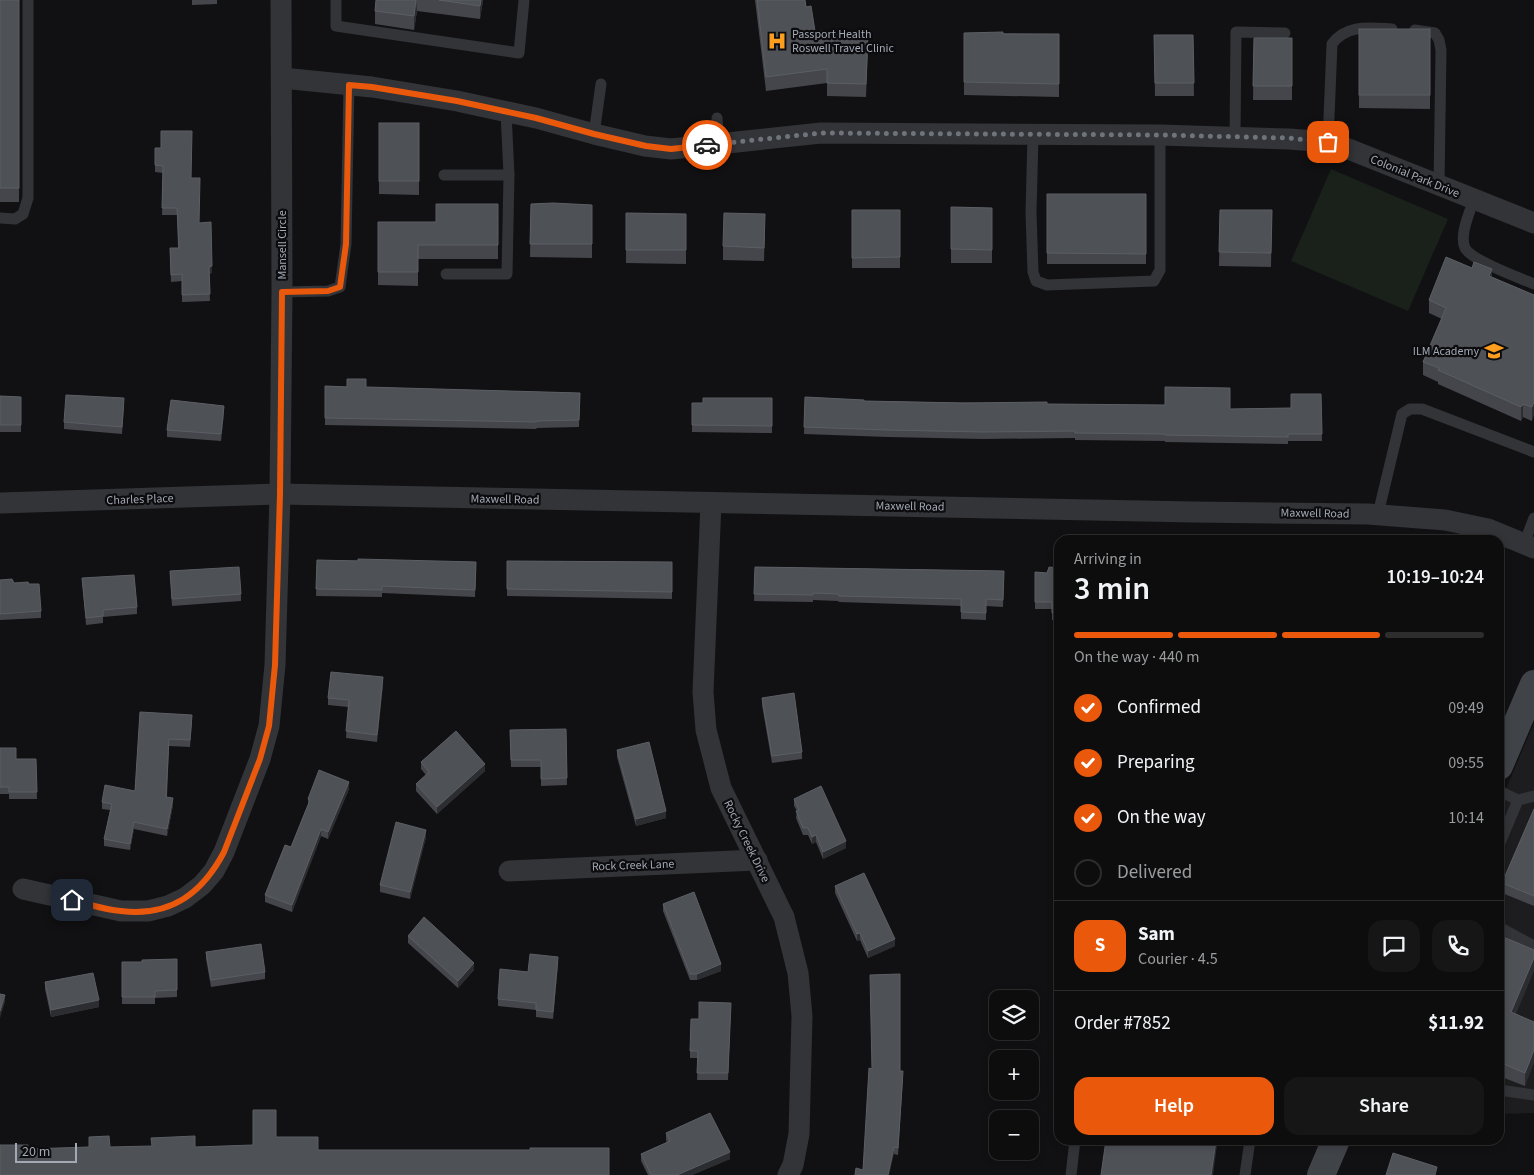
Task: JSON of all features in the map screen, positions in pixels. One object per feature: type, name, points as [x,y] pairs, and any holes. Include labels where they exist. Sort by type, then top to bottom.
[{"type":"street","name":"Mansell Circle","points":[[23,890],[121,911],[148,911],[168,906],[185,898],[202,885],[214,871],[224,852],[260,759],[269,726],[275,665],[280,494],[282,292],[281,0]]},
{"type":"street","name":"Colonial Park Drive","points":[[282,78],[372,87],[448,99],[646,146],[671,149],[821,133],[1160,135],[1289,138],[1328,142],[1534,223]]},
{"type":"street","name":"Maxwell Road","points":[[280,494],[1378,514],[1454,522],[1488,529],[1502,535]]},
{"type":"street","name":"Charles Place","points":[[0,504],[280,494]]},
{"type":"street","name":"Rocky Creek Drive","points":[[711,503],[703,692],[706,730],[721,788],[784,917],[798,973],[802,1016],[799,1134],[793,1165],[788,1175]]},
{"type":"street","name":"Maxwell Road","points":[[1504,536],[1529,546]]},
{"type":"street","points":[[1504,754],[1534,684]]},
{"type":"street","name":"Rock Creek Lane","points":[[509,871],[757,860]]},
{"type":"street","points":[[1321,1175],[1334,1145]]},
{"type":"lane","points":[[0,218],[15,219],[24,214],[28,198],[28,0]]},
{"type":"lane","points":[[336,0],[336,26],[519,53],[524,0]]},
{"type":"lane","points":[[1328,142],[1332,44],[1336,39],[1356,28],[1435,33],[1441,50],[1439,185]]},
{"type":"lane","points":[[1235,137],[1236,32],[1285,33]]},
{"type":"lane","points":[[594,134],[601,84]]},
{"type":"lane","points":[[282,292],[328,291],[340,287],[346,244],[349,85]]},
{"type":"lane","points":[[446,274],[507,274],[509,175],[506,112]]},
{"type":"lane","points":[[717,118],[719,143]]},
{"type":"lane","points":[[1033,135],[1031,212],[1033,272],[1036,281],[1047,285],[1154,281],[1160,270],[1160,135]]},
{"type":"lane","points":[[444,175],[509,175]]},
{"type":"lane","points":[[1474,199],[1464,237],[1466,249],[1473,256],[1491,266],[1534,284]]},
{"type":"lane","points":[[1378,514],[1402,414],[1410,409],[1422,409],[1534,452]]},
{"type":"lane","points":[[1529,546],[1534,518]]},
{"type":"lane","points":[[1504,793],[1518,800],[1534,796]]},
{"type":"lane","points":[[1504,833],[1518,800]]},
{"type":"lane","points":[[1504,931],[1534,946]]},
{"type":"lane","points":[[1504,1091],[1534,1094]]},
{"type":"lane","points":[[1071,1175],[1074,1145]]},
{"type":"lane","points":[[1244,1175],[1249,1145]]},
{"type":"shaded area","points":[[1331,169],[1448,219],[1408,311],[1291,261]]},
{"type":"shaded area","points":[[1534,723],[1534,1113],[1504,1114],[1504,793]]},
{"type":"building","points":[[0,0],[19,0],[19,188],[0,188]]},
{"type":"building","points":[[376,0],[416,0],[414,16],[375,11]]},
{"type":"building","points":[[439,0],[481,0],[480,6]]},
{"type":"building","points":[[757,0],[805,0],[806,7],[811,6],[815,31],[868,33],[866,84],[827,83],[827,69],[766,77]]},
{"type":"building","points":[[1359,29],[1430,29],[1430,95],[1359,95]]},
{"type":"building","points":[[1003,32],[1003,34],[1059,34],[1059,84],[964,82],[964,33]]},
{"type":"building","points":[[1154,35],[1193,35],[1194,83],[1155,83]]},
{"type":"building","points":[[1254,38],[1292,38],[1292,86],[1253,86]]},
{"type":"building","points":[[379,123],[419,123],[419,181],[379,181]]},
{"type":"building","points":[[161,131],[192,131],[191,178],[200,178],[199,223],[211,222],[212,266],[209,267],[210,294],[182,295],[182,274],[171,275],[170,248],[179,248],[177,208],[162,208],[163,166],[155,165],[155,148],[161,148]]},
{"type":"building","points":[[1047,194],[1146,194],[1146,254],[1047,253]]},
{"type":"building","points":[[436,204],[498,204],[498,245],[418,245],[418,272],[378,272],[378,222],[436,222]]},
{"type":"building","points":[[531,204],[592,205],[592,244],[530,244]]},
{"type":"building","points":[[951,207],[992,208],[992,250],[951,249]]},
{"type":"building","points":[[852,210],[900,210],[900,257],[852,258]]},
{"type":"building","points":[[1220,210],[1272,210],[1271,253],[1219,252]]},
{"type":"building","points":[[626,213],[686,214],[686,250],[626,250]]},
{"type":"building","points":[[724,213],[765,214],[764,248],[723,246]]},
{"type":"building","points":[[1446,257],[1472,268],[1474,262],[1492,269],[1489,276],[1534,295],[1534,402],[1532,407],[1523,404],[1521,407],[1423,362],[1446,308],[1429,300]]},
{"type":"building","points":[[347,379],[366,379],[366,387],[580,393],[579,420],[536,422],[325,418],[325,386],[347,387]]},
{"type":"building","points":[[1165,387],[1230,388],[1230,409],[1291,408],[1291,394],[1321,394],[1322,434],[1288,434],[1288,437],[1075,433],[1075,431],[983,432],[804,427],[805,397],[864,401],[1165,405]]},
{"type":"building","points":[[66,395],[124,398],[122,427],[64,422]]},
{"type":"building","points":[[0,396],[21,397],[21,425],[0,425]]},
{"type":"building","points":[[703,398],[772,398],[772,426],[692,425],[692,403],[703,403]]},
{"type":"building","points":[[171,400],[224,406],[221,434],[167,430]]},
{"type":"building","points":[[358,559],[476,562],[475,590],[382,586],[382,590],[316,589],[317,560],[358,561]]},
{"type":"building","points":[[507,561],[672,562],[672,592],[507,589]]},
{"type":"building","points":[[239,567],[241,594],[172,599],[170,571]]},
{"type":"building","points":[[755,567],[1004,571],[1003,600],[986,599],[986,613],[961,612],[961,599],[839,596],[838,594],[813,593],[813,595],[754,594]]},
{"type":"building","points":[[1049,567],[1054,568],[1054,613],[1052,613],[1052,602],[1035,602],[1035,572],[1047,573]]},
{"type":"building","points":[[134,575],[137,607],[103,610],[103,616],[86,618],[82,578]]},
{"type":"building","points":[[12,579],[14,583],[28,582],[29,584],[39,584],[41,611],[0,614],[0,580]]},
{"type":"building","points":[[331,672],[383,677],[377,735],[346,731],[349,700],[328,698]]},
{"type":"building","points":[[794,693],[802,752],[772,756],[762,698]]},
{"type":"building","points":[[140,712],[192,715],[190,740],[169,739],[166,797],[173,798],[167,829],[134,822],[130,844],[104,839],[112,804],[102,802],[105,785],[135,791]]},
{"type":"building","points":[[566,729],[567,778],[541,779],[541,760],[511,760],[510,730]]},
{"type":"building","points":[[456,731],[485,764],[437,807],[416,784],[429,772],[421,762]]},
{"type":"building","points":[[649,742],[666,811],[636,819],[617,750]]},
{"type":"building","points":[[0,748],[16,748],[16,759],[36,759],[37,792],[9,792],[9,787],[0,787]]},
{"type":"building","points":[[319,770],[349,782],[328,832],[321,829],[292,905],[265,895],[285,845],[291,847],[310,800],[308,799]]},
{"type":"building","points":[[821,786],[846,841],[823,852],[816,835],[812,837],[808,828],[803,828],[796,811],[799,810],[794,799]]},
{"type":"building","points":[[1534,809],[1534,896],[1504,884],[1504,878]]},
{"type":"building","points":[[396,822],[426,830],[410,892],[380,885]]},
{"type":"building","points":[[864,873],[895,939],[868,951],[860,933],[857,934],[835,886]]},
{"type":"building","points":[[694,892],[721,964],[697,974],[690,974],[663,904]]},
{"type":"building","points":[[424,917],[474,963],[458,981],[408,936]]},
{"type":"building","points":[[1504,937],[1534,950],[1534,958],[1511,1012],[1534,1022],[1534,1050],[1525,1073],[1504,1064]]},
{"type":"building","points":[[261,944],[265,972],[211,980],[206,952]]},
{"type":"building","points":[[530,954],[558,957],[553,1012],[536,1010],[536,1003],[498,999],[500,969],[528,972]]},
{"type":"building","points":[[177,959],[177,990],[155,991],[155,997],[122,997],[122,962]]},
{"type":"building","points":[[93,973],[99,1000],[51,1010],[45,982]]},
{"type":"building","points":[[900,974],[900,1071],[903,1071],[898,1148],[894,1147],[888,1175],[855,1175],[856,1168],[863,1170],[869,1068],[872,1069],[870,975]]},
{"type":"building","points":[[0,994],[5,995],[0,1011]]},
{"type":"building","points":[[699,1002],[731,1003],[728,1073],[697,1073],[698,1051],[690,1051],[691,1019],[699,1019]]},
{"type":"building","points":[[253,1110],[276,1110],[276,1137],[318,1137],[318,1150],[609,1148],[609,1175],[0,1175],[0,1145],[28,1145],[28,1149],[89,1147],[89,1137],[109,1136],[110,1147],[152,1146],[151,1138],[195,1136],[195,1147],[253,1145]]},
{"type":"building","points":[[710,1113],[730,1152],[677,1175],[651,1175],[641,1154],[670,1141],[666,1133]]},
{"type":"building","points":[[1105,1145],[1215,1145],[1211,1175],[1101,1175]]},
{"type":"building","points":[[1393,1153],[1437,1167],[1435,1175],[1386,1175]]},
{"type":"way so far","points":[[707,145],[821,133],[1160,135],[1289,138],[1328,142]]},
{"type":"place","name":"Passport Health Roswell Travel Clinic","points":[[777,41]]},
{"type":"place","name":"ILM Academy","points":[[1494,351]]},
{"type":"route","points":[[72,900],[121,911],[148,911],[168,906],[185,898],[202,885],[214,871],[224,852],[260,759],[269,726],[275,665],[280,494],[282,292],[328,291],[340,287],[346,244],[349,85],[457,101],[536,118],[646,146],[671,149],[707,145]]}]
